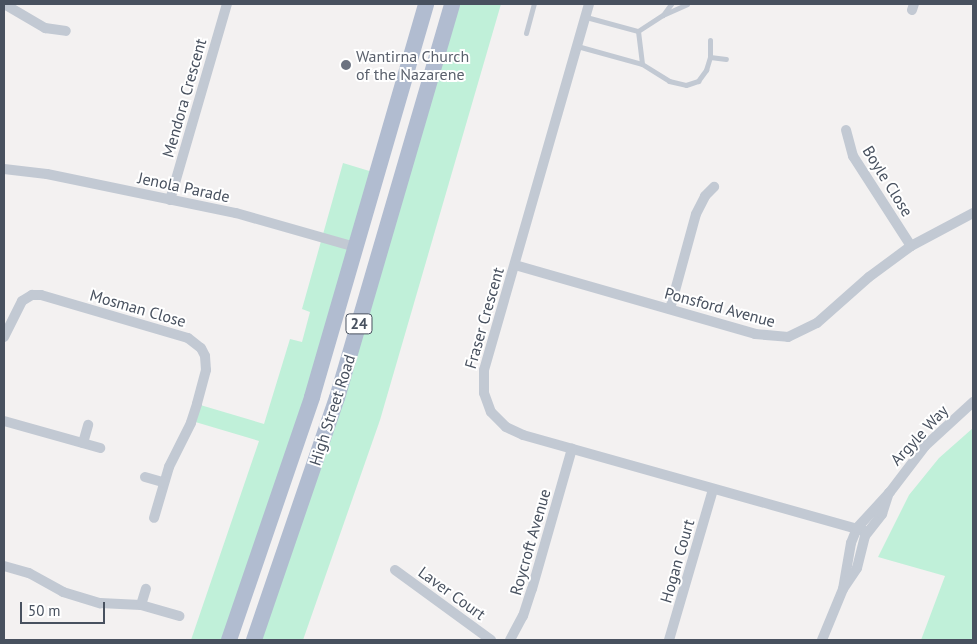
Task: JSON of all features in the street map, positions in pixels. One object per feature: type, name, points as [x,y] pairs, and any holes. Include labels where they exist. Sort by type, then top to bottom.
[{"type":"main road","name":"High Street Road","points":[[229,640],[312,397],[426,4]]},
{"type":"main road","name":"High Street Road","points":[[254,640],[337,398],[452,4]]},
{"type":"main road","points":[[268,530],[277,533],[294,525]]},
{"type":"street","points":[[4,4],[45,28],[66,32]]},
{"type":"street","name":"Mendora Crescent","points":[[170,200],[227,4]]},
{"type":"street","name":"Fraser Crescent","points":[[587,4],[577,46],[484,370],[484,393],[491,412],[506,427],[523,435],[828,523],[865,536]]},
{"type":"street","name":"Boyle Close","points":[[846,130],[853,156],[911,246]]},
{"type":"street","name":"Jenola Parade","points":[[4,169],[41,173],[251,216],[355,247]]},
{"type":"street","points":[[670,309],[696,214],[705,196],[714,187]]},
{"type":"street","name":"Ponsford Avenue","points":[[514,265],[755,334],[788,337],[804,332],[817,323],[869,276],[911,246],[973,213]]},
{"type":"street","name":"Mosman Close","points":[[4,337],[19,305],[28,296],[36,295],[188,338],[197,344],[205,356],[205,375],[192,421],[163,482],[154,518]]},
{"type":"street","name":"Argyle Way","points":[[822,640],[843,589],[855,532],[890,492],[925,446],[973,402]]},
{"type":"street","points":[[4,421],[100,448]]},
{"type":"street","points":[[83,443],[88,425]]},
{"type":"street","name":"Roycroft Avenue","points":[[510,640],[523,616],[530,596],[572,449]]},
{"type":"street","points":[[145,477],[163,482]]},
{"type":"street","name":"Hogan Court","points":[[669,640],[713,490]]},
{"type":"street","name":"Argyle Way","points":[[843,589],[857,568],[865,536],[882,514],[890,492]]},
{"type":"street","points":[[4,566],[29,573],[63,592],[100,603],[142,605],[179,616]]},
{"type":"street","name":"Laver Court","points":[[395,570],[491,640]]},
{"type":"street","points":[[142,605],[146,589]]},
{"type":"lane","points":[[526,33],[534,4]]},
{"type":"lane","points":[[663,14],[671,4]]},
{"type":"lane","points":[[638,31],[663,14],[687,4]]},
{"type":"lane","points":[[585,16],[638,31]]},
{"type":"lane","points":[[638,31],[642,64]]},
{"type":"lane","points":[[577,46],[642,64],[669,80],[686,85],[698,81],[702,76],[710,57],[710,40]]},
{"type":"lane","points":[[710,57],[726,60]]},
{"type":"green space","points":[[452,4],[501,4],[380,420],[303,640],[254,640]]},
{"type":"green space","points":[[343,163],[376,173],[229,640],[191,640],[259,441],[192,421],[197,404],[264,424],[290,339],[302,342],[310,312],[302,309]]},
{"type":"green space","points":[[973,428],[973,640],[921,640],[945,576],[878,557],[909,495],[939,458]]},
{"type":"place","name":"Wantirna Church of the Nazarene","points":[[346,65]]}]
